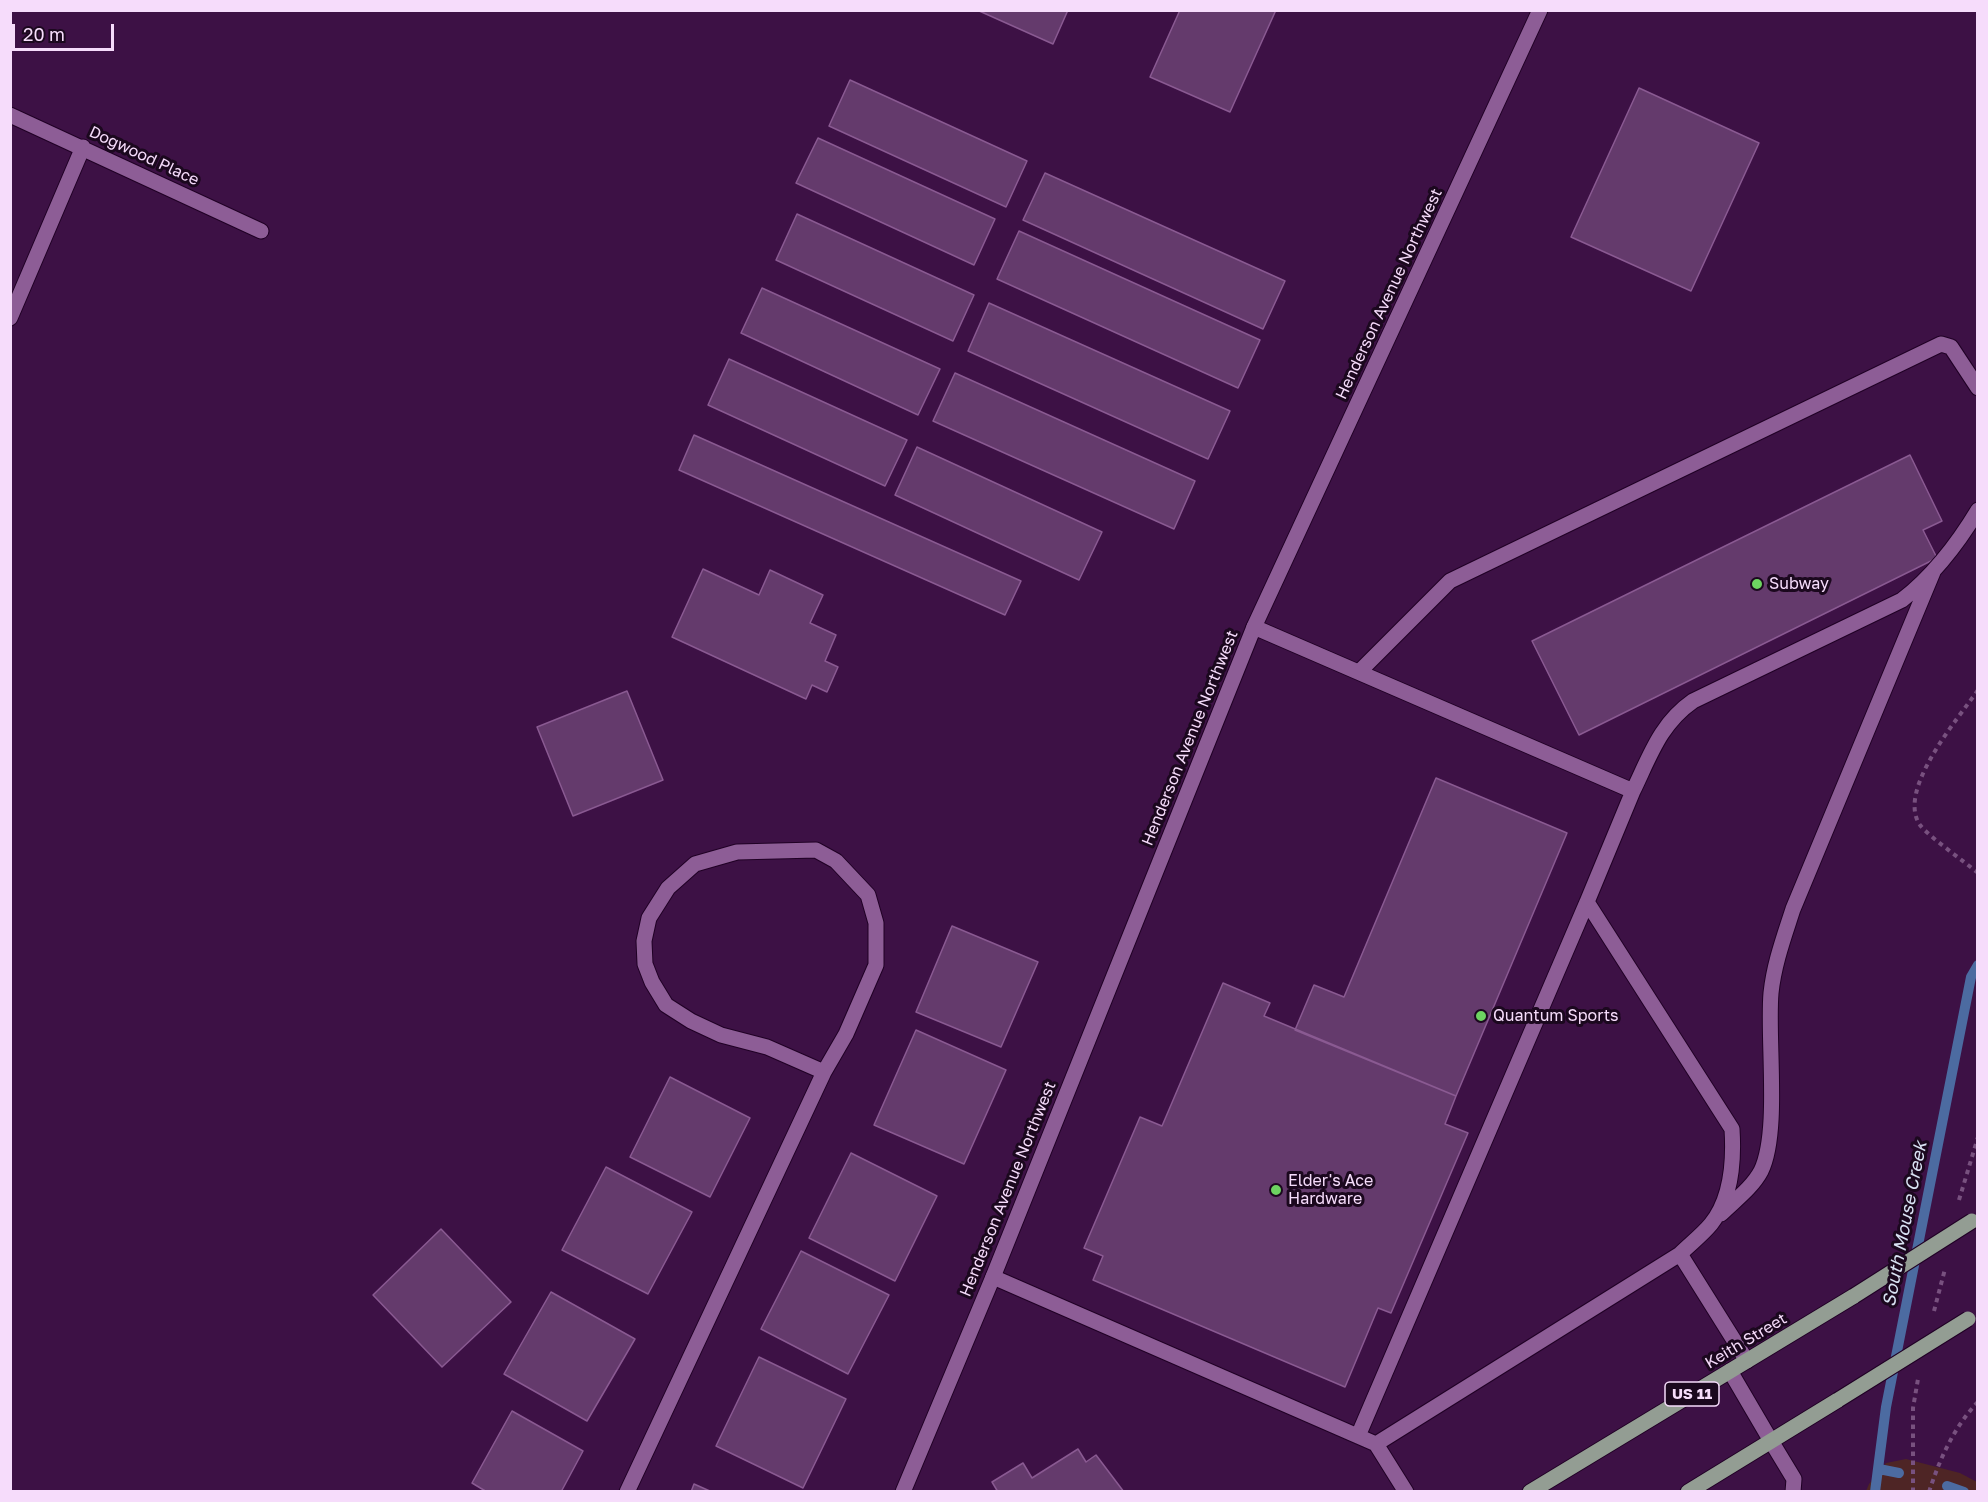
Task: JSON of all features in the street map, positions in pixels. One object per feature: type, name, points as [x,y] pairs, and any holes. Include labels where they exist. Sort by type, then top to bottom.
[{"type":"main road","name":"Keith Street","points":[[1530,1491],[1854,1296],[1975,1219]]},
{"type":"main road","points":[[1688,1491],[1973,1316]]},
{"type":"street","name":"Henderson Avenue Northwest","points":[[903,1491],[993,1277],[1254,627],[1540,10]]},
{"type":"street","name":"Dogwood Place","points":[[10,115],[261,231]]},
{"type":"street","points":[[10,318],[82,147]]},
{"type":"street","points":[[1359,672],[1450,581],[1941,344],[1951,347],[1977,388]]},
{"type":"street","points":[[1358,1436],[1634,791],[1664,727],[1678,712],[1694,701],[1902,600],[1934,572],[1962,536],[1977,510]]},
{"type":"street","points":[[1376,1444],[1680,1254],[1754,1181],[1765,1159],[1769,1123],[1771,993],[1777,959],[1793,909],[1934,572]]},
{"type":"street","points":[[1254,627],[1634,791]]},
{"type":"street","points":[[627,1491],[824,1072],[846,1034],[876,966],[876,923],[868,895],[836,861],[816,850],[737,852],[695,864],[668,888],[649,918],[645,964],[652,982],[666,1005],[691,1021],[721,1035],[767,1047],[824,1072]]},
{"type":"street","points":[[1587,902],[1731,1129],[1732,1171],[1725,1195],[1712,1223]]},
{"type":"street","points":[[1680,1254],[1747,1361]]},
{"type":"street","points":[[993,1277],[1376,1444],[1406,1491]]},
{"type":"street","points":[[1730,1371],[1794,1479],[1793,1491]]},
{"type":"path","points":[[1977,690],[1927,765],[1915,792],[1915,811],[1920,825],[1977,873]]},
{"type":"path","points":[[1929,1491],[1954,1432],[1977,1402]]},
{"type":"shaded area","points":[[1906,1459],[1960,1473],[1977,1482],[1977,1491],[1866,1491],[1886,1463]]},
{"type":"building","points":[[977,10],[1068,10],[1053,44]]},
{"type":"building","points":[[1180,10],[1276,10],[1230,112],[1150,77]]},
{"type":"building","points":[[850,80],[1027,161],[1006,207],[829,126]]},
{"type":"building","points":[[1639,88],[1759,143],[1691,291],[1571,237]]},
{"type":"building","points":[[818,138],[995,219],[974,265],[796,183]]},
{"type":"building","points":[[1045,173],[1285,281],[1263,329],[1023,220]]},
{"type":"building","points":[[797,214],[974,295],[953,341],[776,260]]},
{"type":"building","points":[[1019,231],[1260,340],[1238,388],[997,279]]},
{"type":"building","points":[[762,288],[940,369],[918,415],[741,333]]},
{"type":"building","points":[[989,303],[1230,411],[1208,459],[968,351]]},
{"type":"building","points":[[729,359],[907,440],[885,486],[708,405]]},
{"type":"building","points":[[955,373],[1195,481],[1174,529],[933,421]]},
{"type":"building","points":[[694,435],[1021,581],[1005,615],[679,470]]},
{"type":"building","points":[[917,447],[1102,532],[1079,580],[895,495]]},
{"type":"building","points":[[1910,455],[1942,521],[1923,530],[1937,558],[1579,735],[1532,641]]},
{"type":"building","points":[[703,569],[759,595],[770,570],[823,595],[810,623],[836,635],[825,661],[838,667],[827,692],[812,685],[806,699],[672,637]]},
{"type":"building","points":[[627,691],[663,780],[573,816],[537,727]]},
{"type":"building","points":[[1436,778],[1567,833],[1456,1096],[1295,1030],[1314,985],[1344,997]]},
{"type":"building","points":[[952,926],[1038,962],[1001,1047],[916,1012]]},
{"type":"building","name":"Elder's Ace Hardware","points":[[1223,983],[1270,1003],[1264,1016],[1456,1096],[1445,1124],[1468,1133],[1391,1313],[1378,1308],[1345,1387],[1093,1280],[1103,1256],[1084,1248],[1140,1117],[1162,1126]]},
{"type":"building","points":[[916,1030],[1006,1070],[964,1164],[874,1125]]},
{"type":"building","points":[[670,1077],[750,1118],[710,1197],[630,1157]]},
{"type":"building","points":[[851,1153],[937,1196],[895,1281],[809,1238]]},
{"type":"building","points":[[606,1167],[692,1212],[648,1294],[562,1250]]},
{"type":"building","points":[[441,1229],[511,1302],[442,1367],[373,1295]]},
{"type":"building","points":[[801,1251],[889,1295],[848,1374],[761,1329]]},
{"type":"building","points":[[551,1292],[635,1339],[587,1421],[504,1374]]},
{"type":"building","points":[[759,1357],[846,1399],[803,1488],[716,1446]]},
{"type":"building","points":[[512,1411],[583,1451],[561,1492],[487,1492],[472,1483]]},
{"type":"building","points":[[1078,1449],[1086,1462],[1096,1455],[1124,1492],[998,1492],[992,1482],[1023,1463],[1032,1478]]},
{"type":"building","points":[[694,1484],[712,1492],[691,1492]]},
{"type":"waterway","name":"South Mouse Creek","points":[[1875,1492],[1886,1407],[1971,977],[1978,965]]},
{"type":"waterway","points":[[1879,1469],[1899,1473]]},
{"type":"waterway","points":[[1947,1486],[1964,1492]]},
{"type":"place","name":"Subway","points":[[1757,584]]},
{"type":"place","name":"Quantum Sports","points":[[1481,1016]]},
{"type":"place","name":"Elder's Ace Hardware","points":[[1276,1190]]}]
